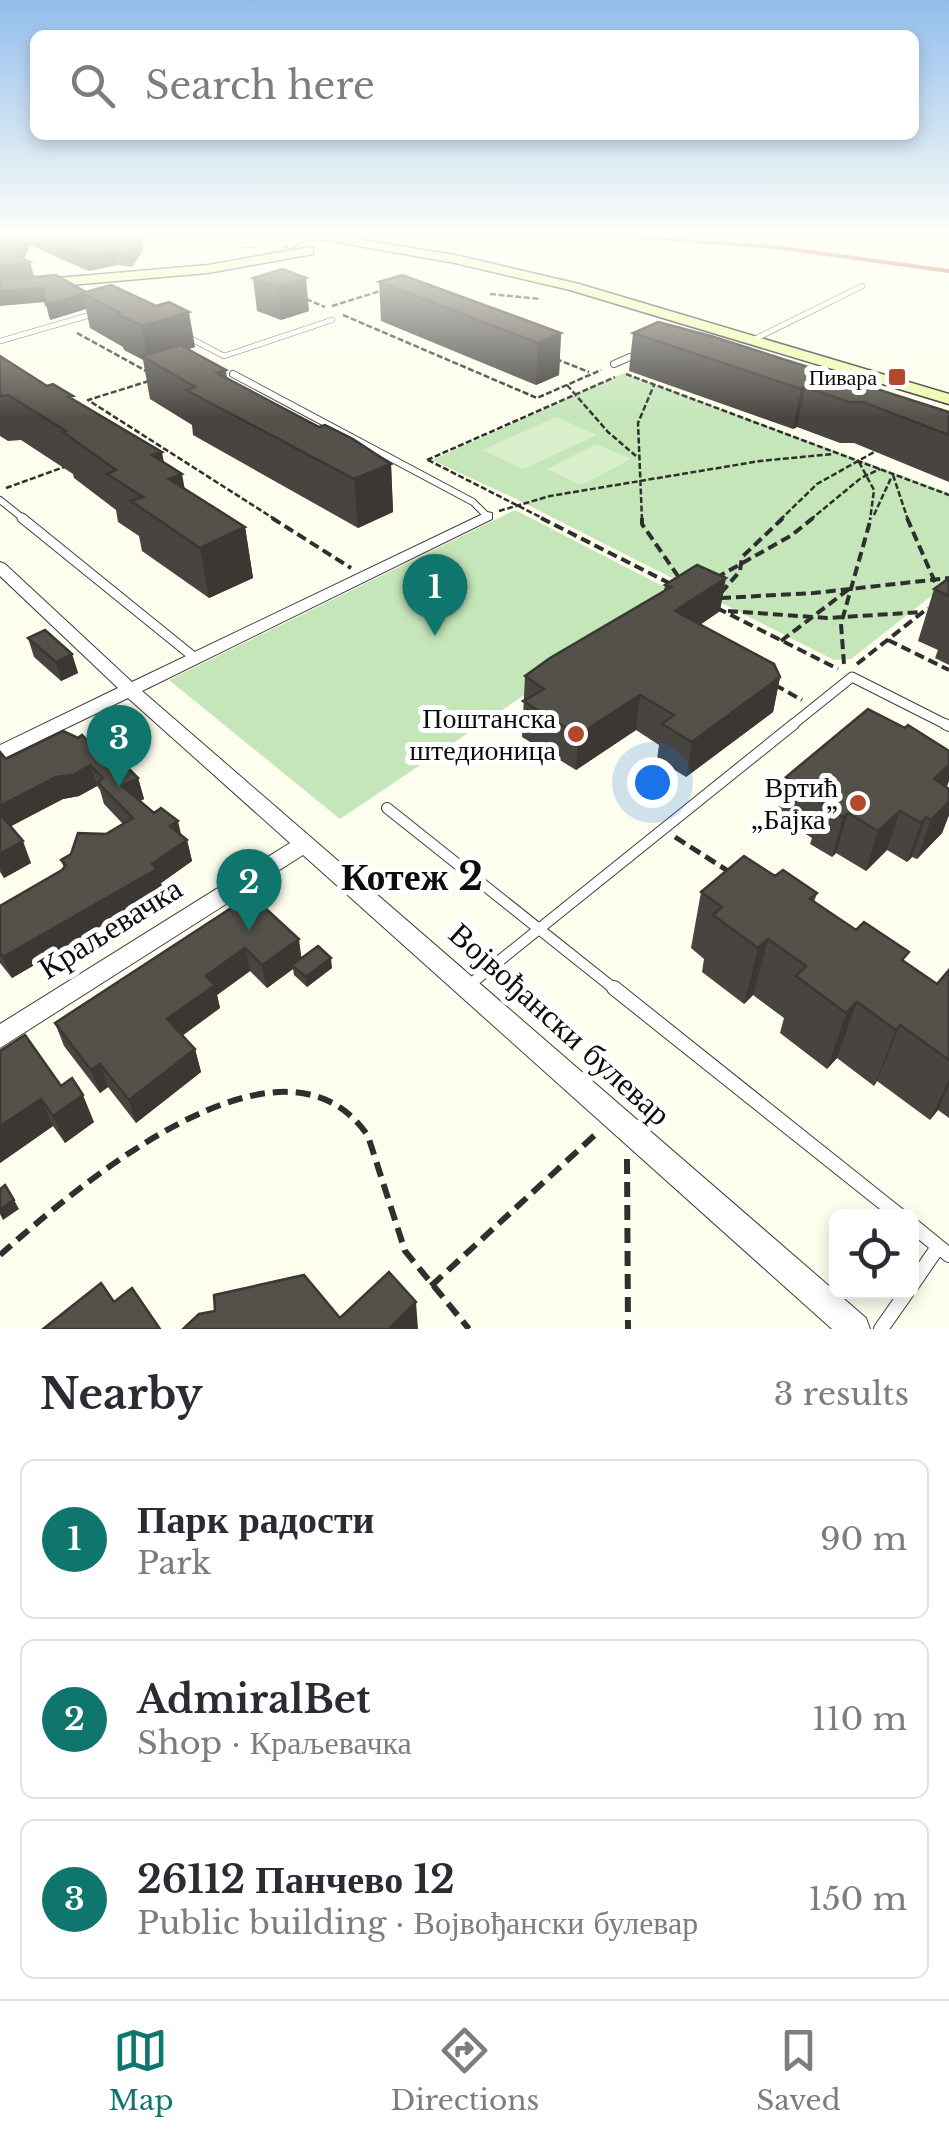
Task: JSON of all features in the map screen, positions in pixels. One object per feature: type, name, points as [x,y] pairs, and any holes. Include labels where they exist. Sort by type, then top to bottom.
[{"type":"main road","points":[[576,295],[948,405]]},
{"type":"main road","points":[[599,295],[753,340],[948,405]]},
{"type":"street","points":[[0,753],[487,516]]},
{"type":"street","name":"Војвођански булевар","points":[[0,567],[129,689],[856,1329]]},
{"type":"street","name":"Краљевачка","points":[[0,1037],[306,842]]},
{"type":"lane","points":[[753,340],[844,295]]},
{"type":"lane","points":[[0,340],[110,309]]},
{"type":"lane","points":[[172,328],[224,356],[332,320]]},
{"type":"lane","points":[[614,364],[646,349]]},
{"type":"lane","points":[[233,374],[474,502],[487,516]]},
{"type":"lane","points":[[0,500],[195,658]]},
{"type":"lane","points":[[468,986],[815,707],[848,675],[949,726]]},
{"type":"lane","points":[[387,808],[891,1209]]},
{"type":"lane","points":[[919,1231],[944,1251],[919,1278]]},
{"type":"lane","points":[[881,1329],[902,1299]]},
{"type":"path","points":[[299,295],[553,404]]},
{"type":"path","points":[[327,308],[368,295]]},
{"type":"path","points":[[500,295],[540,299]]},
{"type":"path","points":[[60,323],[158,378],[88,400],[364,576]]},
{"type":"path","points":[[557,360],[592,373]]},
{"type":"path","points":[[537,398],[607,367],[838,453],[870,471],[874,490],[870,522],[844,617],[848,675]]},
{"type":"path","points":[[410,468],[624,374]]},
{"type":"path","points":[[567,384],[608,432],[638,457]]},
{"type":"path","points":[[654,384],[640,414],[642,524],[681,580]]},
{"type":"path","points":[[889,443],[809,490],[752,546],[734,582],[714,598],[949,578]]},
{"type":"path","points":[[487,516],[514,504],[744,461],[838,453]]},
{"type":"path","points":[[428,460],[676,586]]},
{"type":"path","points":[[859,462],[870,471]]},
{"type":"path","points":[[0,490],[74,464]]},
{"type":"path","points":[[705,586],[792,535],[870,471],[880,469],[949,495]]},
{"type":"path","points":[[870,522],[892,474]]},
{"type":"path","points":[[892,474],[910,528],[942,598]]},
{"type":"path","points":[[781,641],[852,587]]},
{"type":"path","points":[[712,605],[848,675]]},
{"type":"path","points":[[848,675],[933,605]]},
{"type":"path","points":[[723,611],[817,617],[924,612]]},
{"type":"path","points":[[888,640],[949,670]]},
{"type":"path","points":[[768,682],[815,707]]},
{"type":"path","points":[[663,829],[747,883]]},
{"type":"path","points":[[0,1256],[46,1212],[170,1128],[256,1092],[303,1092],[334,1100],[361,1125],[376,1152],[382,1190],[400,1242],[431,1286],[469,1329]]},
{"type":"path","points":[[431,1286],[622,1122]]},
{"type":"path","points":[[622,1122],[628,1329]]},
{"type":"green space","points":[[624,373],[949,493],[949,582],[851,659],[834,660],[432,460]]},
{"type":"green space","points":[[556,417],[597,435],[523,469],[482,450]]},
{"type":"green space","points":[[596,444],[631,459],[581,485],[547,469]]},
{"type":"green space","points":[[515,510],[676,593],[340,819],[169,680]]},
{"type":"building","points":[[44,295],[80,295],[46,305]]},
{"type":"building","points":[[86,295],[132,295],[156,306],[169,302],[189,312],[142,326],[117,314],[120,313]]},
{"type":"building","points":[[413,295],[457,295],[561,333],[538,343]]},
{"type":"building","points":[[658,322],[949,412],[949,435],[863,402],[801,389],[633,333]]},
{"type":"building","points":[[180,345],[226,370],[217,373],[319,427],[325,425],[353,439],[391,464],[354,479],[186,390],[195,387],[142,356]]},
{"type":"building","points":[[0,356],[162,452],[152,455],[182,474],[169,479],[245,527],[200,548],[131,501],[143,497],[107,474],[116,470],[63,432],[66,431],[8,395],[0,396]]},
{"type":"building","points":[[697,565],[726,578],[675,611],[774,664],[780,677],[692,742],[662,724],[674,715],[640,695],[578,735],[523,701],[544,689],[525,676],[671,587],[665,585]]},
{"type":"building","points":[[949,578],[949,596],[934,589]]},
{"type":"building","points":[[45,630],[72,654],[56,662],[28,638]]},
{"type":"building","points":[[868,709],[905,728],[908,725],[949,751],[949,765],[934,779],[949,789],[949,802],[931,820],[926,817],[921,823],[900,811],[878,831],[848,813],[843,817],[821,804],[825,800],[786,777]]},
{"type":"building","points":[[63,731],[78,738],[82,735],[96,750],[105,745],[138,778],[122,786],[154,813],[161,808],[178,821],[170,826],[187,840],[152,864],[157,869],[3,957],[0,906],[62,870],[66,865],[61,860],[71,854],[78,833],[106,834],[133,818],[98,783],[103,778],[90,765],[73,775],[56,777],[0,806],[0,752],[6,759]]},
{"type":"building","points":[[0,814],[23,841],[0,854]]},
{"type":"building","points":[[744,856],[775,876],[783,870],[817,893],[810,899],[856,930],[864,922],[909,952],[902,960],[937,984],[949,970],[949,1060],[900,1025],[896,1030],[857,1002],[846,1013],[796,976],[806,966],[768,939],[758,948],[713,915],[722,907],[701,892]]},
{"type":"building","points":[[251,895],[299,939],[262,965],[245,948],[206,976],[215,985],[167,1019],[195,1049],[129,1100],[100,1064],[91,1070],[55,1023]]},
{"type":"building","points":[[318,946],[331,958],[306,977],[292,965]]},
{"type":"building","points":[[25,1035],[61,1086],[72,1078],[83,1095],[53,1116],[41,1099],[0,1126],[0,1051]]},
{"type":"building","points":[[5,1185],[14,1200],[0,1209],[0,1189]]},
{"type":"building","points":[[389,1272],[416,1302],[389,1329],[183,1329],[199,1314],[215,1311],[214,1295],[304,1275],[340,1318]]},
{"type":"building","points":[[101,1283],[114,1302],[132,1288],[160,1329],[43,1329]]},
{"type":"place","name":"Пивара","points":[[897,377]]},
{"type":"place","name":"Парк радости","points":[[435,636]]},
{"type":"place","name":"Поштанска штедионица","points":[[576,734]]},
{"type":"place","name":"26112 Панчево 12","points":[[119,787]]},
{"type":"place","name":"Вртић „Бајка”","points":[[858,803]]},
{"type":"place","name":"AdmiralBet","points":[[249,931]]},
{"type":"district","name":"Котеж 2","points":[[412,877]]}]
